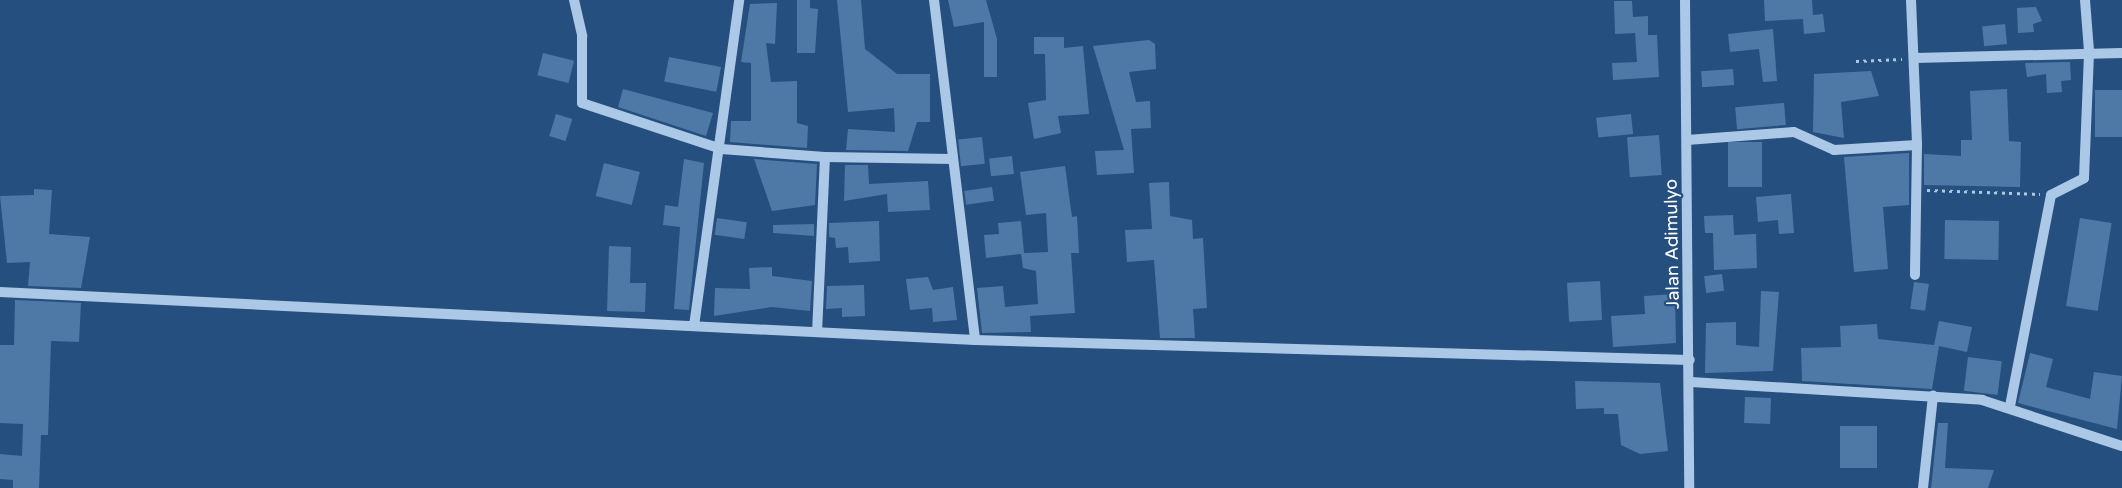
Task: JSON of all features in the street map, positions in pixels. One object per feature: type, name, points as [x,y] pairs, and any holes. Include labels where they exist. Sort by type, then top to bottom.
[{"type":"street","points":[[574,0],[582,36],[582,103],[721,149],[825,157],[953,159]]},
{"type":"street","points":[[694,326],[721,149],[739,0]]},
{"type":"street","points":[[934,0],[975,340]]},
{"type":"street","name":"Jalan Adimulyo","points":[[1685,0],[1691,382],[1689,488]]},
{"type":"street","points":[[1911,0],[1915,58],[1918,189],[1915,275]]},
{"type":"street","points":[[2010,406],[2051,195],[2084,178],[2089,51],[2085,0]]},
{"type":"street","points":[[1915,58],[2089,51],[2122,52]]},
{"type":"street","points":[[1687,140],[1794,132],[1834,150],[1917,145]]},
{"type":"street","points":[[817,332],[825,157]]},
{"type":"street","points":[[0,292],[975,340],[1690,360]]},
{"type":"street","points":[[1691,382],[1933,396],[2010,406],[2122,446]]},
{"type":"street","points":[[1923,488],[1933,396]]},
{"type":"path","points":[[1856,61],[1915,58]]},
{"type":"path","points":[[1918,189],[2051,195]]},
{"type":"building","points":[[797,0],[810,0],[810,8],[818,9],[815,53],[797,53]]},
{"type":"building","points":[[837,0],[861,0],[865,49],[897,74],[930,74],[930,122],[917,122],[908,151],[846,150],[848,129],[895,132],[894,108],[848,112]]},
{"type":"building","points":[[948,0],[986,0],[997,39],[997,77],[984,77],[984,22],[954,27]]},
{"type":"building","points":[[1764,0],[1812,0],[1813,15],[1823,14],[1825,32],[1804,34],[1803,19],[1765,21]]},
{"type":"building","points":[[1614,1],[1632,1],[1633,17],[1648,16],[1648,35],[1657,35],[1659,77],[1613,80],[1612,63],[1637,62],[1635,33],[1615,34]]},
{"type":"building","points":[[777,3],[775,44],[766,43],[771,82],[797,81],[797,123],[808,126],[807,148],[730,142],[731,121],[751,121],[751,63],[741,62],[750,4]]},
{"type":"building","points":[[2036,7],[2042,21],[2033,24],[2034,32],[2018,33],[2017,8]]},
{"type":"building","points":[[2005,24],[2007,44],[1984,46],[1982,26]]},
{"type":"building","points":[[1773,29],[1777,81],[1763,82],[1759,49],[1730,52],[1728,34]]},
{"type":"building","points":[[1034,37],[1064,37],[1064,48],[1083,46],[1089,114],[1058,116],[1061,133],[1034,139],[1028,103],[1046,100],[1045,54],[1034,54]]},
{"type":"building","points":[[1149,40],[1155,44],[1156,69],[1129,72],[1136,102],[1150,101],[1151,128],[1131,129],[1134,173],[1097,175],[1095,151],[1124,150],[1093,46]]},
{"type":"building","points":[[543,53],[574,61],[568,83],[537,75]]},
{"type":"building","points":[[669,57],[721,67],[716,92],[664,82]]},
{"type":"building","points":[[2070,62],[2071,80],[2061,81],[2062,92],[2047,93],[2046,74],[2027,77],[2025,63]]},
{"type":"building","points":[[1733,69],[1734,85],[1702,87],[1701,71]]},
{"type":"building","points":[[1871,71],[1879,96],[1841,102],[1844,138],[1813,132],[1814,74]]},
{"type":"building","points":[[623,89],[713,113],[706,136],[618,107]]},
{"type":"building","points":[[2007,89],[2009,141],[2021,142],[2020,187],[1924,185],[1924,154],[1961,156],[1961,140],[1972,140],[1970,91]]},
{"type":"building","points":[[2095,90],[2122,90],[2122,137],[2095,137]]},
{"type":"building","points":[[1784,103],[1786,125],[1737,129],[1735,107]]},
{"type":"building","points":[[556,114],[572,119],[566,141],[549,136]]},
{"type":"building","points":[[1631,114],[1633,134],[1598,138],[1596,118]]},
{"type":"building","points":[[1659,135],[1662,175],[1630,177],[1627,137]]},
{"type":"building","points":[[982,137],[985,164],[961,166],[958,140]]},
{"type":"building","points":[[1728,142],[1762,142],[1762,187],[1728,187]]},
{"type":"building","points":[[1909,153],[1909,205],[1883,207],[1888,269],[1854,272],[1844,157]]},
{"type":"building","points":[[1012,156],[1014,174],[991,176],[989,158]]},
{"type":"building","points":[[684,159],[704,163],[689,310],[674,309],[680,227],[663,225],[665,205],[678,207]]},
{"type":"building","points":[[754,159],[817,164],[815,205],[772,211]]},
{"type":"building","points":[[604,163],[640,172],[632,205],[596,196]]},
{"type":"building","points":[[845,165],[868,165],[869,184],[928,181],[930,210],[888,212],[887,194],[844,201]]},
{"type":"building","points":[[1065,166],[1072,217],[1077,216],[1079,253],[1071,253],[1075,313],[1030,316],[1031,332],[982,333],[977,288],[1003,286],[1005,307],[1038,304],[1036,271],[1023,268],[1021,254],[986,258],[984,235],[999,234],[998,223],[1021,221],[1024,253],[1048,252],[1046,213],[1026,215],[1020,172]]},
{"type":"building","points":[[1169,182],[1170,216],[1192,220],[1193,239],[1203,238],[1207,308],[1193,309],[1195,338],[1160,338],[1154,260],[1127,262],[1125,230],[1152,229],[1149,183]]},
{"type":"building","points":[[992,187],[994,201],[966,205],[964,191]]},
{"type":"building","points":[[34,189],[52,190],[49,234],[90,237],[81,288],[28,286],[30,262],[7,263],[0,196],[34,195]]},
{"type":"building","points":[[1791,194],[1794,233],[1779,234],[1778,220],[1758,222],[1756,197]]},
{"type":"building","points":[[1733,215],[1734,235],[1756,234],[1757,268],[1714,270],[1713,233],[1705,233],[1704,216]]},
{"type":"building","points":[[717,218],[747,222],[744,239],[715,235]]},
{"type":"building","points":[[2080,218],[2112,223],[2098,311],[2066,306]]},
{"type":"building","points":[[1945,220],[1999,221],[1998,260],[1944,259]]},
{"type":"building","points":[[879,221],[880,261],[849,263],[848,247],[836,248],[835,238],[829,237],[829,223]]},
{"type":"building","points":[[814,224],[814,236],[773,233],[773,225]]},
{"type":"building","points":[[609,246],[631,247],[630,283],[646,283],[645,312],[607,311]]},
{"type":"building","points":[[772,267],[772,276],[812,281],[810,311],[772,307],[714,316],[715,288],[750,289],[749,268]]},
{"type":"building","points":[[1722,274],[1724,291],[1706,293],[1704,276]]},
{"type":"building","points":[[928,277],[933,290],[953,287],[957,320],[933,322],[932,308],[910,310],[906,279]]},
{"type":"building","points":[[1600,281],[1602,320],[1569,322],[1567,283]]},
{"type":"building","points":[[1914,282],[1929,284],[1925,311],[1910,309]]},
{"type":"building","points":[[864,285],[865,316],[842,317],[842,308],[826,309],[827,286]]},
{"type":"building","points":[[1761,291],[1779,292],[1773,371],[1705,373],[1706,323],[1736,322],[1736,345],[1759,347]]},
{"type":"building","points":[[1675,294],[1676,343],[1613,347],[1611,316],[1645,314],[1644,296]]},
{"type":"building","points":[[15,300],[81,303],[79,342],[51,341],[48,435],[41,435],[39,488],[13,488],[13,480],[0,479],[0,454],[22,456],[23,424],[0,423],[0,345],[14,345]]},
{"type":"building","points":[[1939,321],[1972,327],[1967,352],[1939,346],[1932,389],[1802,381],[1801,348],[1841,347],[1840,326],[1877,324],[1878,339],[1934,345]]},
{"type":"building","points":[[2030,353],[2053,359],[2046,387],[2090,399],[2094,372],[2122,376],[2117,429],[2018,403]]},
{"type":"building","points":[[1968,357],[2002,361],[1998,395],[1964,391]]},
{"type":"building","points":[[1575,381],[1660,383],[1668,451],[1640,454],[1621,445],[1618,414],[1604,414],[1604,408],[1576,409]]},
{"type":"building","points":[[1745,397],[1771,398],[1770,424],[1744,423]]},
{"type":"building","points":[[1938,423],[1948,423],[1945,468],[1994,470],[1988,488],[1931,488]]},
{"type":"building","points":[[1840,426],[1877,426],[1877,468],[1840,468]]}]
